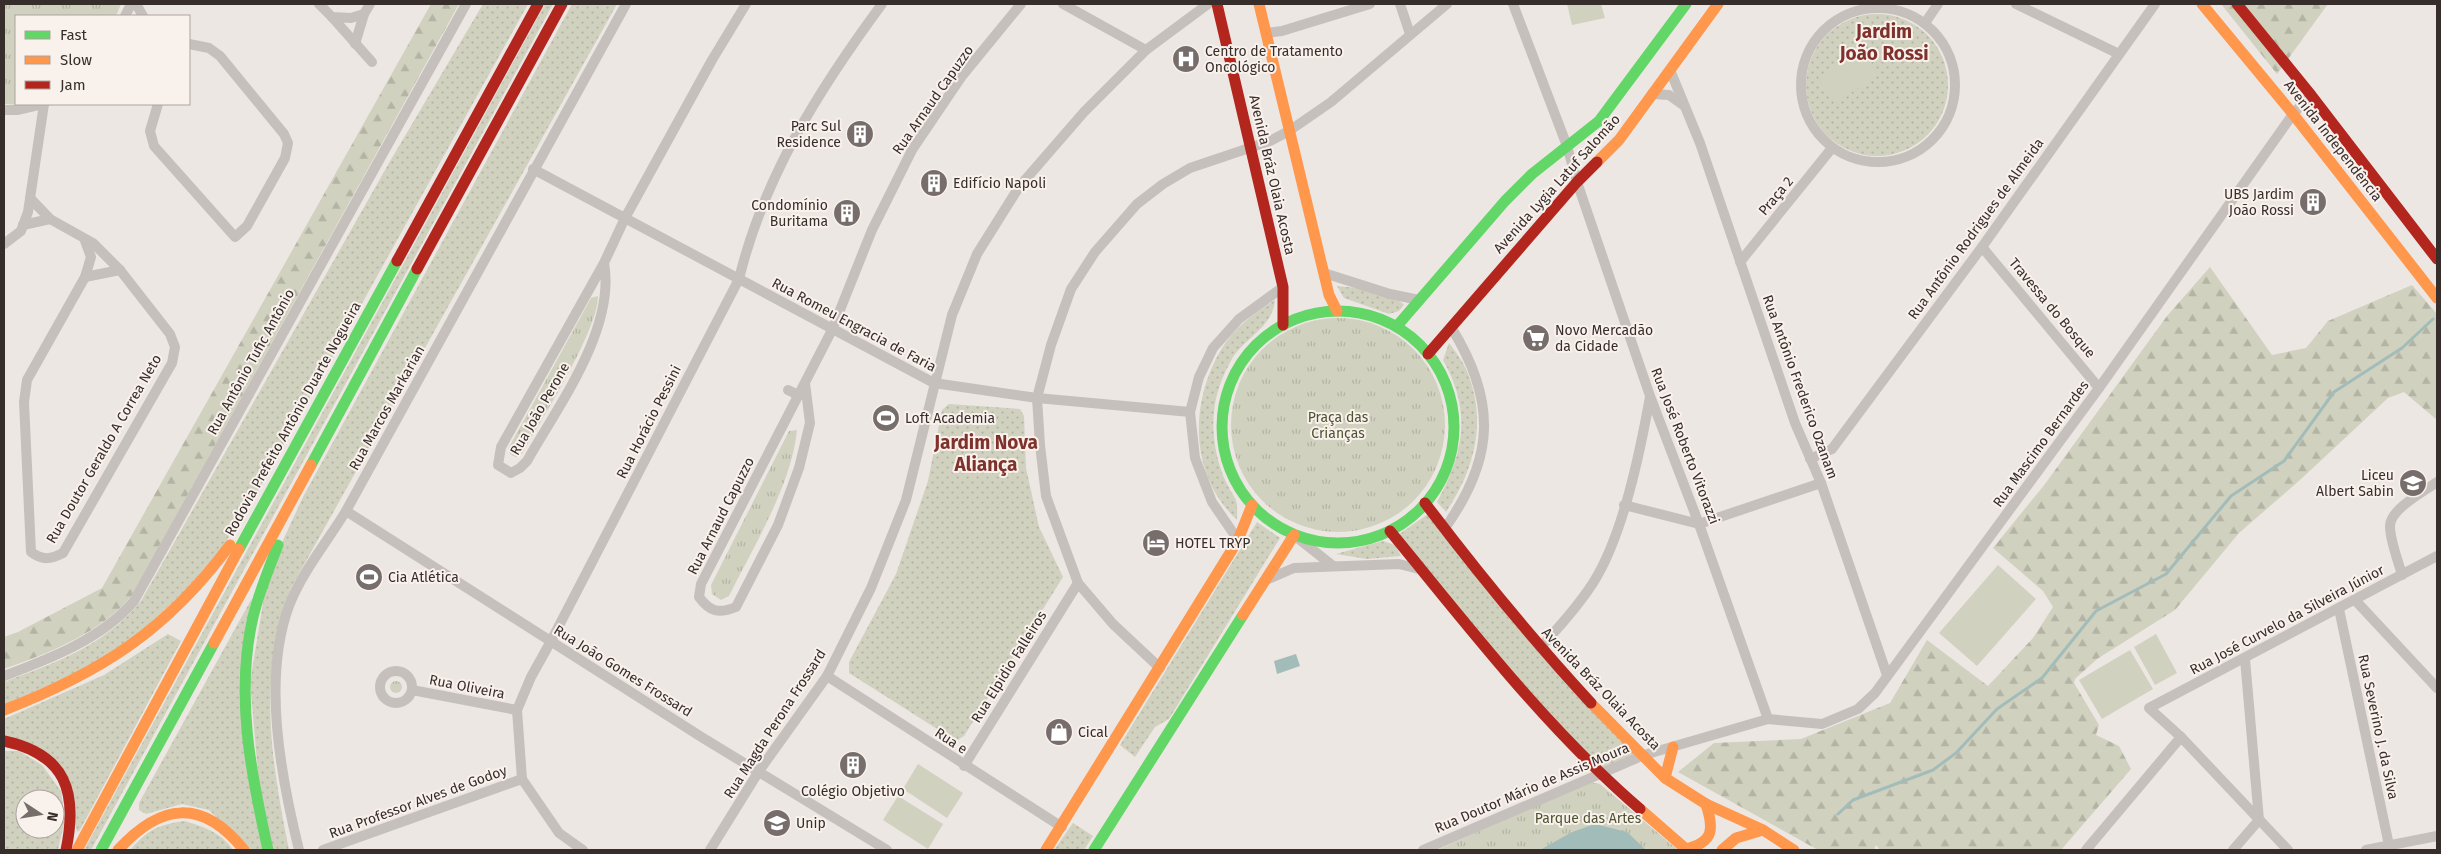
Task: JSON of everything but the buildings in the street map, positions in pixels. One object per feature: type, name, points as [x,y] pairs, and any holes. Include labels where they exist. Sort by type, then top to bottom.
[{"type":"main road","name":"Rodovia Prefeito Antônio Duarte Nogueira","points":[[77,850],[292,451],[538,4]]},
{"type":"main road","points":[[101,850],[562,4]]},
{"type":"main road","name":"Avenida Bráz Olaia Acosta","points":[[1217,4],[1283,287],[1283,325]]},
{"type":"main road","name":"Avenida Bráz Olaia Acosta","points":[[1259,4],[1288,131],[1329,295],[1337,310]]},
{"type":"main road","name":"Avenida Lygia Latuf Salomão","points":[[1397,326],[1505,200],[1532,174],[1607,113],[1686,4]]},
{"type":"main road","name":"Avenida Lygia Latuf Salomão","points":[[1428,354],[1577,182],[1619,140],[1718,4]]},
{"type":"main road","points":[[1680,55],[1696,49],[1728,4]]},
{"type":"main road","name":"Avenida Independência","points":[[2202,4],[2293,114],[2437,298]]},
{"type":"main road","name":"Avenida Independência","points":[[2237,4],[2311,95],[2437,259]]},
{"type":"main road","points":[[1337,310],[1358,312],[1397,326],[1428,354],[1441,374],[1449,395],[1453,417],[1453,440],[1448,463],[1439,484],[1425,503],[1415,514],[1390,531],[1366,540],[1342,544],[1318,542],[1294,535],[1271,523],[1252,505],[1232,474],[1223,446],[1222,424],[1227,394],[1239,366],[1258,342],[1283,325],[1312,313],[1337,310]]},
{"type":"main road","points":[[4,710],[97,670],[119,656],[169,617],[211,574],[292,451]]},
{"type":"main road","points":[[268,850],[249,749],[246,714],[248,649],[251,627],[268,570],[317,454]]},
{"type":"main road","name":"Avenida Bráz Olaia Acosta","points":[[1425,503],[1491,590],[1540,648],[1604,717],[1665,778],[1706,804],[1763,830],[1794,850]]},
{"type":"main road","points":[[1046,850],[1238,540],[1252,505]]},
{"type":"main road","points":[[1390,531],[1485,647],[1598,773],[1687,850],[1702,844],[1711,832],[1711,817],[1706,804]]},
{"type":"main road","points":[[1094,850],[1294,535]]},
{"type":"main road","points":[[4,742],[24,745],[37,752],[51,762],[61,776],[68,792],[72,809],[71,827],[66,850]]},
{"type":"main road","points":[[1665,778],[1673,747]]},
{"type":"main road","points":[[118,850],[133,832],[146,822],[180,813],[202,816],[219,824],[233,836],[244,850]]},
{"type":"main road","points":[[1722,850],[1736,838],[1763,830]]},
{"type":"street","points":[[136,4],[142,15]]},
{"type":"street","points":[[320,4],[372,62]]},
{"type":"street","points":[[355,44],[364,14],[370,4]]},
{"type":"street","name":"Rua Antônio Tufic Antônio","points":[[4,676],[62,652],[94,634],[116,619],[134,600],[466,4]]},
{"type":"street","name":"Rua Marcos Markarian","points":[[300,850],[288,805],[278,738],[278,674],[281,635],[290,604],[300,583],[346,511],[533,169],[626,4]]},
{"type":"street","name":"Rua João Perone","points":[[604,263],[607,276],[605,300],[599,325],[584,359],[527,461],[511,473],[503,470],[498,465],[501,447],[604,263],[625,218],[712,60],[746,4]]},
{"type":"street","name":"Rua Horácio Pessini","points":[[584,850],[569,847],[541,810],[522,779],[517,710],[531,677],[739,279],[748,242],[762,206],[799,127],[849,49],[882,4]]},
{"type":"street","name":"Rua Arnaud Capuzzo","points":[[805,383],[810,423],[799,468],[778,525],[736,607],[725,612],[715,612],[706,606],[699,597],[701,584],[832,330],[872,230],[912,150],[962,76],[1021,4]]},
{"type":"street","points":[[1063,4],[1146,50]]},
{"type":"street","name":"Rua Magda Perona Frossard","points":[[710,850],[759,771],[827,676],[871,588],[906,500],[952,315],[977,254],[1014,196],[1084,112],[1146,50],[1208,4]]},
{"type":"street","points":[[1266,33],[1282,31],[1370,4]]},
{"type":"street","points":[[1400,4],[1410,34]]},
{"type":"street","points":[[1160,668],[1113,624],[1078,582],[1046,496],[1037,398],[1051,345],[1071,288],[1095,252],[1138,204],[1163,184],[1190,168],[1270,141],[1288,131],[1331,102],[1447,4]]},
{"type":"street","name":"Rua José Roberto Vitorazzi","points":[[1513,4],[1567,146],[1577,182],[1650,396],[1700,524],[1768,719]]},
{"type":"street","points":[[1925,23],[1938,4]]},
{"type":"street","points":[[2016,4],[2119,54]]},
{"type":"street","name":"Rua Antônio Rodrigues de Almeida","points":[[1810,459],[1832,449],[1982,247],[2155,4]]},
{"type":"street","points":[[1862,9],[1891,9],[1906,12],[1925,23],[1942,40],[1952,62],[1956,86],[1951,110],[1940,132],[1923,149],[1901,159],[1877,163],[1854,159],[1832,148],[1816,132],[1806,113],[1801,91],[1805,62],[1811,48],[1824,30],[1841,17],[1862,9]]},
{"type":"street","points":[[332,17],[351,18],[364,14]]},
{"type":"street","points":[[158,105],[150,131],[154,146],[235,236],[247,226],[285,158],[288,143],[284,134],[220,56],[209,48],[190,44]]},
{"type":"street","name":"Rua Antônio Frederico Ozanam","points":[[1670,70],[1687,109],[1795,423],[1821,483],[1887,676]]},
{"type":"street","points":[[1652,94],[1661,93],[1669,95],[1677,99],[1687,109]]},
{"type":"street","name":"Rua Mascimo Bernardes","points":[[1768,719],[1822,724],[1858,709],[1875,693],[2100,388],[2293,114],[2311,95]]},
{"type":"street","points":[[4,110],[18,110],[40,105]]},
{"type":"street","points":[[4,244],[21,231],[23,225],[30,198],[44,105]]},
{"type":"street","name":"Praça 2","points":[[1740,262],[1832,148]]},
{"type":"street","name":"Rua Romeu Engracia de Faria","points":[[533,169],[934,383],[1037,398],[1190,412]]},
{"type":"street","points":[[30,198],[50,219],[93,243],[120,270]]},
{"type":"street","points":[[23,225],[50,219]]},
{"type":"street","points":[[84,238],[91,257],[85,277],[120,270]]},
{"type":"street","name":"Travessa do Bosque","points":[[1982,247],[2100,388]]},
{"type":"street","name":"Rua Doutor Geraldo A Correa Neto","points":[[85,277],[28,380],[24,402],[31,552],[39,558],[53,559],[64,553],[172,363],[175,347],[170,334],[120,270]]},
{"type":"street","points":[[1324,273],[1390,294],[1419,300]]},
{"type":"street","points":[[1238,540],[1212,502],[1195,458],[1190,412],[1199,377],[1213,348],[1239,319],[1283,287]]},
{"type":"street","points":[[1445,528],[1473,482],[1484,450],[1484,410],[1474,371],[1451,327]]},
{"type":"street","points":[[788,390],[798,395]]},
{"type":"street","points":[[1540,648],[1568,617],[1594,582],[1611,546],[1642,442],[1650,396]]},
{"type":"street","points":[[2402,575],[2390,526],[2392,516],[2409,501],[2437,482]]},
{"type":"street","points":[[1624,505],[1700,524],[1821,483]]},
{"type":"street","name":"Rua João Gomes Frossard","points":[[346,511],[887,850]]},
{"type":"street","points":[[1294,535],[1333,566]]},
{"type":"street","name":"Rua José Curvelo da Silveira Júnior","points":[[2181,737],[2149,708],[2437,556]]},
{"type":"street","points":[[1266,580],[1294,568],[1399,564],[1419,568]]},
{"type":"street","name":"Rua Elpidio Falleiros","points":[[964,766],[1078,582]]},
{"type":"street","points":[[2355,600],[2437,688]]},
{"type":"street","name":"Rua Severino J. da Silva","points":[[2339,609],[2389,848]]},
{"type":"street","points":[[2232,850],[2259,820],[2245,659]]},
{"type":"street","name":"Rua e","points":[[827,676],[964,766],[1062,827]]},
{"type":"street","name":"Rua Oliveira","points":[[412,690],[517,710]]},
{"type":"street","name":"Rua Doutor Mário de Assis Moura","points":[[1423,850],[1598,773],[1644,755],[1768,719]]},
{"type":"street","points":[[2086,850],[2181,737],[2288,850]]},
{"type":"street","name":"Rua Professor Alves de Godoy","points":[[323,850],[522,779]]},
{"type":"street","points":[[2366,850],[2389,848],[2437,836]]},
{"type":"green space","points":[[4,4],[121,4],[116,15],[15,15],[15,104],[4,104]]},
{"type":"green space","points":[[431,4],[459,4],[132,595],[106,620],[90,631],[56,649],[4,669],[4,637],[18,632],[102,588]]},
{"type":"green space","points":[[483,4],[528,4],[258,491],[216,557],[200,577],[117,654],[4,706],[4,682],[61,659],[95,641],[127,617],[141,601],[389,163]]},
{"type":"green space","points":[[545,4],[553,4],[91,850],[84,850]]},
{"type":"green space","points":[[572,4],[617,4],[291,588],[280,621],[274,654],[270,719],[277,784],[289,850],[271,850],[261,807],[250,682],[266,585],[284,538],[303,497]]},
{"type":"green space","points":[[1567,4],[1601,4],[1605,18],[1572,25]]},
{"type":"green space","points":[[2221,4],[2328,4],[2277,74]]},
{"type":"green space","points":[[1877,14],[1904,20],[1916,26],[1927,35],[1936,46],[1942,58],[1948,85],[1942,112],[1936,124],[1927,135],[1916,144],[1904,150],[1877,156],[1850,150],[1838,144],[1827,135],[1818,124],[1812,112],[1806,85],[1812,58],[1818,46],[1827,35],[1838,26],[1850,20]]},
{"type":"green space","points":[[1862,50],[1877,76],[1835,103],[1818,78]]},
{"type":"green space","points":[[2210,267],[2272,355],[2306,348],[2328,321],[2412,285],[2437,314],[2437,420],[2404,392],[2388,398],[2300,480],[2239,533],[2175,610],[2097,659],[2075,679],[2074,683],[2099,725],[2096,735],[2119,746],[2131,769],[2061,850],[1880,850],[1876,845],[1874,850],[1818,850],[1678,772],[1714,743],[1801,739],[1890,703],[1927,640],[1988,686],[2033,638],[2053,607],[2043,591],[1993,548],[2045,484],[2167,316]]},
{"type":"green space","points":[[1337,286],[1382,293],[1398,300],[1404,305],[1399,311],[1389,314],[1344,298]]},
{"type":"green space","points":[[598,296],[596,311],[589,331],[567,375],[522,454],[516,457],[510,454],[508,449],[591,298]]},
{"type":"green space","points":[[1275,300],[1270,317],[1265,324],[1233,357],[1222,380],[1216,399],[1213,423],[1215,448],[1226,482],[1237,503],[1237,520],[1221,502],[1210,482],[1202,460],[1199,437],[1200,414],[1204,391],[1211,369],[1222,348],[1239,327]]},
{"type":"green space","name":"Praça das Crianças","points":[[1327,318],[1349,318],[1369,322],[1389,330],[1414,349],[1433,374],[1441,394],[1445,425],[1441,456],[1433,476],[1414,501],[1389,520],[1369,528],[1349,532],[1327,532],[1307,528],[1287,520],[1270,508],[1255,493],[1243,476],[1235,456],[1231,436],[1231,414],[1235,394],[1243,374],[1255,357],[1270,342],[1287,330],[1307,322]]},
{"type":"green space","points":[[1449,343],[1464,366],[1473,388],[1477,425],[1471,461],[1456,496],[1446,512],[1437,502],[1453,466],[1461,432],[1461,414],[1458,397],[1443,360]]},
{"type":"green space","points":[[949,404],[1020,409],[1024,416],[1026,468],[1039,527],[1063,577],[964,736],[956,741],[849,673],[849,662],[896,574],[928,481],[942,410]]},
{"type":"green space","points":[[797,430],[794,451],[780,494],[729,596],[721,600],[712,594],[711,585],[789,431]]},
{"type":"green space","points":[[1431,512],[1457,545],[1644,755],[1598,773],[1398,535]]},
{"type":"green space","points":[[1257,522],[1280,538],[1169,719],[1155,727],[1135,757],[1120,745]]},
{"type":"green space","points":[[1383,541],[1395,545],[1401,556],[1367,559],[1336,554]]},
{"type":"green space","points":[[1998,565],[2036,599],[1977,666],[1939,633]]},
{"type":"green space","points":[[252,598],[243,648],[263,850],[249,850],[209,810],[182,804],[146,814],[139,810],[139,803]]},
{"type":"green space","points":[[168,634],[181,641],[80,830],[77,832],[65,774],[4,737],[4,719],[104,675]]},
{"type":"green space","points":[[2156,634],[2177,673],[2155,685],[2134,647]]},
{"type":"green space","points":[[2130,650],[2153,689],[2102,719],[2079,680]]},
{"type":"green space","points":[[394,681],[398,681],[402,687],[398,693],[394,693],[390,689],[390,685]]},
{"type":"green space","points":[[4,751],[19,751],[42,765],[60,789],[15,789],[15,839],[60,839],[58,850],[4,850]]},
{"type":"green space","points":[[918,764],[963,793],[947,818],[903,789]]},
{"type":"green space","name":"Parque das Artes","points":[[1590,782],[1600,784],[1678,850],[1437,850]]},
{"type":"green space","points":[[898,796],[943,824],[928,849],[883,820]]},
{"type":"green space","points":[[184,821],[217,834],[233,850],[130,850],[148,833],[167,824]]},
{"type":"green space","points":[[1073,823],[1093,836],[1084,850],[1054,850]]},
{"type":"water","points":[[1296,654],[1300,666],[1277,674],[1274,661]]},
{"type":"water","points":[[1595,824],[1627,832],[1646,850],[1540,850],[1572,832]]},
{"type":"waterway","points":[[1838,814],[1853,800],[1933,770],[1956,753],[1997,709],[2042,678],[2096,611],[2166,574],[2231,496],[2284,461],[2334,392],[2402,348],[2433,319]]},
{"type":"traffic: fast","points":[[1397,326],[1505,201],[1532,174],[1599,121],[1686,4]]},
{"type":"traffic: fast","points":[[239,549],[397,261]]},
{"type":"traffic: fast","points":[[311,465],[417,269]]},
{"type":"traffic: fast","points":[[1338,311],[1361,313],[1382,320],[1393,325],[1420,345],[1440,372],[1445,383],[1452,404],[1454,427],[1452,450],[1445,471],[1440,482],[1420,509],[1393,529],[1382,534],[1361,541],[1338,543],[1315,541],[1294,534],[1283,529],[1256,509],[1236,482],[1231,471],[1224,450],[1222,427],[1224,404],[1231,383],[1236,372],[1256,345],[1283,325],[1294,320],[1315,313],[1338,311]]},
{"type":"traffic: fast","points":[[268,850],[247,734],[245,676],[253,617],[261,589],[278,545]]},
{"type":"traffic: fast","points":[[1094,850],[1243,615]]},
{"type":"traffic: fast","points":[[101,850],[214,643]]},
{"type":"traffic: slow","points":[[1259,4],[1329,295],[1337,311]]},
{"type":"traffic: slow","points":[[1597,162],[1619,140],[1718,4]]},
{"type":"traffic: slow","points":[[2202,4],[2293,114],[2437,298]]},
{"type":"traffic: slow","points":[[214,643],[311,465]]},
{"type":"traffic: slow","points":[[1046,850],[1238,540],[1252,505]]},
{"type":"traffic: slow","points":[[1243,615],[1294,535]]},
{"type":"traffic: slow","points":[[4,710],[72,680],[102,664],[130,645],[157,625],[182,601],[230,545]]},
{"type":"traffic: slow","points":[[77,850],[239,549]]},
{"type":"traffic: slow","points":[[1591,703],[1665,778],[1706,804],[1763,830],[1794,850]]},
{"type":"traffic: slow","points":[[1665,778],[1673,747]]},
{"type":"traffic: slow","points":[[1686,849],[1702,843],[1710,833],[1711,827],[1706,804]]},
{"type":"traffic: slow","points":[[1640,809],[1687,850]]},
{"type":"traffic: slow","points":[[118,850],[134,834],[150,823],[166,816],[181,813],[197,815],[213,821],[244,850]]},
{"type":"traffic: slow","points":[[1722,850],[1736,838],[1763,830]]},
{"type":"traffic: jam","points":[[397,261],[538,4]]},
{"type":"traffic: jam","points":[[417,269],[562,4]]},
{"type":"traffic: jam","points":[[1217,4],[1283,287],[1283,325]]},
{"type":"traffic: jam","points":[[2237,4],[2311,95],[2437,259]]},
{"type":"traffic: jam","points":[[1428,354],[1577,182],[1597,162]]},
{"type":"traffic: jam","points":[[1425,503],[1506,605],[1591,703]]},
{"type":"traffic: jam","points":[[1390,531],[1540,711],[1572,745],[1640,809]]},
{"type":"traffic: jam","points":[[4,741],[25,747],[42,755],[54,766],[63,779],[68,793],[70,810],[66,850]]},
{"type":"place","name":"Centro de Tratamento Oncológico","points":[[1186,59]]},
{"type":"place","name":"Parc Sul Residence","points":[[860,134]]},
{"type":"place","name":"Edifício Napoli","points":[[934,183]]},
{"type":"place","name":"UBS Jardim João Rossi","points":[[2313,202]]},
{"type":"place","name":"Condomínio Buritama","points":[[847,213]]},
{"type":"place","name":"Novo Mercadão da Cidade","points":[[1536,338]]},
{"type":"place","name":"Loft Academia","points":[[886,418]]},
{"type":"place","name":"Liceu Albert Sabin","points":[[2413,483]]},
{"type":"place","name":"HOTEL TRYP","points":[[1156,543]]},
{"type":"place","name":"Cia Atlética","points":[[369,577]]},
{"type":"place","name":"Cical","points":[[1059,732]]},
{"type":"place","name":"Colégio Objetivo","points":[[853,765]]},
{"type":"place","name":"Unip","points":[[777,823]]},
{"type":"district","name":"Jardim João Rossi","points":[[1884,42]]},
{"type":"district","name":"Jardim Nova Aliança","points":[[986,453]]}]
